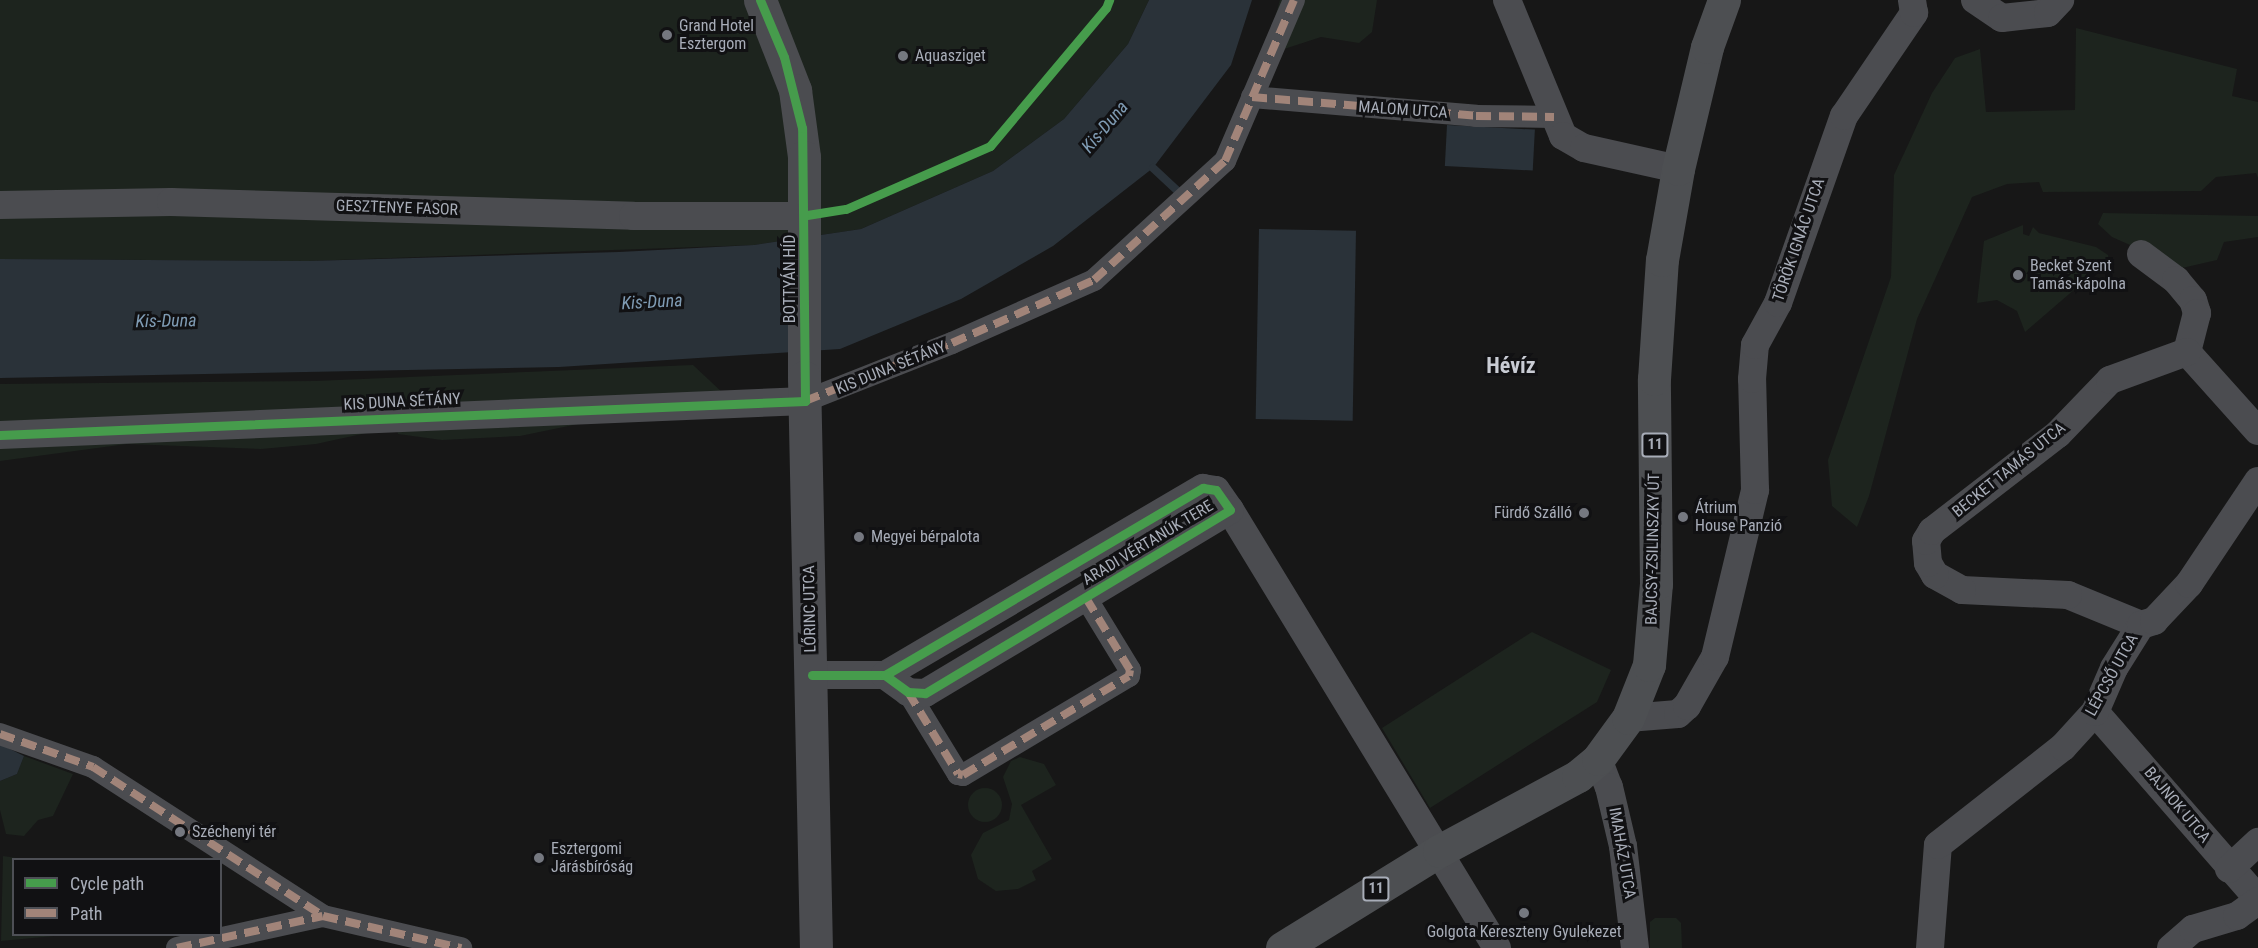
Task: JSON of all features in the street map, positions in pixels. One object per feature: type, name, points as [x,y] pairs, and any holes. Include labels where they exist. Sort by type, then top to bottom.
[{"type":"main road","name":"BAJCSY-ZSILINSZKY ÚT","points":[[1282,948],[1439,851],[1578,776],[1598,759],[1628,718],[1650,653],[1656,585],[1657,322],[1678,169],[1707,47],[1724,0]]},
{"type":"street","name":"BOTTYÁN HÍD","points":[[760,0],[795,90],[802,128],[805,181],[804,389]]},
{"type":"street","name":"KIS DUNA SÉTÁNY","points":[[0,435],[372,419],[804,389],[951,344],[1094,280],[1225,161],[1294,0]]},
{"type":"street","points":[[1507,0],[1563,136],[1584,148],[1678,169]]},
{"type":"street","name":"TÖRÖK IGNÁC UTCA","points":[[1628,718],[1678,714],[1711,666],[1755,490],[1752,379],[1755,345],[1778,303],[1844,116],[1914,13],[1912,0]]},
{"type":"street","points":[[1975,0],[2002,18],[2048,13],[2060,0]]},
{"type":"street","name":"MALOM UTCA","points":[[1252,97],[1476,116],[1554,117]]},
{"type":"street","name":"GESZTENYE FASOR","points":[[0,205],[171,202],[633,216],[794,216]]},
{"type":"street","points":[[2140,254],[2176,280],[2193,300],[2197,313],[2187,352],[2258,431]]},
{"type":"street","name":"BECKET TAMÁS UTCA","points":[[2141,626],[2068,595],[1962,590],[1935,575],[1925,551],[1932,531],[2058,434],[2110,380],[2187,352]]},
{"type":"street","name":"LŐRINC UTCA","points":[[804,389],[812,675],[816,948]]},
{"type":"street","name":"LÉPCSŐ UTCA","points":[[1930,948],[1938,845],[2063,747],[2095,712],[2114,668],[2141,626],[2154,621],[2189,584],[2258,481]]},
{"type":"street","name":"ARADI VÉRTANÚK TERE","points":[[908,692],[925,693],[1230,510],[1216,489],[1203,488],[885,675],[908,692],[958,774],[963,775],[1129,675],[1130,670],[1086,598]]},
{"type":"street","points":[[1230,510],[1497,948]]},
{"type":"street","points":[[1069,568],[1086,598]]},
{"type":"street","points":[[812,675],[885,675]]},
{"type":"street","name":"BAJNOK UTCA","points":[[2095,712],[2258,900]]},
{"type":"street","points":[[0,734],[93,767],[323,916],[461,948]]},
{"type":"street","name":"IMAHÁZ UTCA","points":[[1598,759],[1609,787],[1623,846],[1635,948]]},
{"type":"street","points":[[2229,869],[2258,842]]},
{"type":"street","points":[[2171,948],[2193,928],[2237,916],[2258,900]]},
{"type":"street","points":[[177,948],[323,916]]},
{"type":"shaded area","points":[[0,0],[1149,0],[1128,44],[1064,119],[993,171],[861,229],[754,245],[308,261],[0,259]]},
{"type":"shaded area","points":[[1280,0],[1377,0],[1372,32],[1359,43],[1321,37],[1278,51],[1272,28]]},
{"type":"shaded area","points":[[2076,28],[2237,69],[2232,96],[2258,102],[2258,178],[2256,173],[2216,177],[2201,191],[2043,192],[2039,182],[2007,184],[1972,197],[1917,319],[1869,496],[1857,527],[1832,506],[1828,460],[1891,277],[1894,175],[1932,93],[1955,58],[1980,49],[1986,112],[2075,110]]},
{"type":"shaded area","points":[[2103,213],[2258,216],[2258,237],[2224,242],[2217,260],[2182,268],[2112,237],[2098,224]]},
{"type":"shaded area","points":[[2023,225],[2023,234],[2029,236],[2033,227],[2039,233],[2096,247],[2108,255],[2110,266],[2090,276],[2025,332],[2017,311],[1997,300],[1977,303],[1984,241]]},
{"type":"shaded area","points":[[693,365],[724,394],[520,436],[442,440],[398,434],[389,401],[371,399],[371,432],[316,444],[261,449],[127,444],[0,461],[0,384],[315,381]]},
{"type":"shaded area","points":[[1532,632],[1611,670],[1597,702],[1430,808],[1382,728]]},
{"type":"shaded area","points":[[24,756],[73,774],[53,816],[38,820],[24,836],[6,834],[0,810],[0,781],[17,774]]},
{"type":"shaded area","points":[[1020,757],[1044,764],[1056,785],[1021,805],[1052,859],[1032,871],[1036,880],[1018,889],[996,891],[978,879],[971,855],[983,833],[1009,820],[1012,804],[1003,777],[1011,761]]},
{"type":"shaded area","points":[[985,788],[997,793],[1002,805],[997,817],[985,822],[973,817],[968,805],[973,793]]},
{"type":"shaded area","points":[[3,856],[16,858],[12,858],[12,936],[54,936],[1,941]]},
{"type":"shaded area","points":[[1655,918],[1676,918],[1681,923],[1682,948],[1650,948],[1650,922]]},
{"type":"water","name":"Kis-Duna","points":[[1149,0],[1252,0],[1231,65],[1153,168],[1053,246],[961,299],[840,349],[559,367],[0,378],[0,259],[308,261],[619,252],[754,245],[861,229],[993,171],[1064,119],[1128,44]]},
{"type":"water","points":[[1447,125],[1535,130],[1533,171],[1445,166]]},
{"type":"water","points":[[1259,229],[1356,231],[1353,421],[1256,419]]},
{"type":"water","points":[[0,744],[24,756],[17,774],[0,781]]},
{"type":"waterway","points":[[1153,168],[1180,193]]},
{"type":"marked path","points":[[805,401],[952,343],[1094,280],[1225,161],[1294,0]]},
{"type":"marked path","points":[[1252,97],[1476,116],[1554,117]]},
{"type":"marked path","points":[[908,692],[958,774],[963,775],[1129,676],[1130,670],[1086,598]]},
{"type":"marked path","points":[[0,734],[93,767],[323,916]]},
{"type":"marked path","points":[[177,948],[323,916],[461,948]]},
{"type":"cycle path","points":[[0,435],[805,401],[802,128],[784,57],[760,0]]},
{"type":"cycle path","points":[[807,215],[846,209],[990,146],[1106,8],[1109,0]]},
{"type":"cycle path","points":[[812,675],[885,675],[1203,488],[1216,490],[1230,510],[925,693],[908,692],[885,675]]},
{"type":"place","name":"Grand Hotel Esztergom","points":[[667,35]]},
{"type":"place","name":"Aquasziget","points":[[903,56]]},
{"type":"place","name":"Becket Szent Tamás-kápolna","points":[[2018,275]]},
{"type":"place","name":"Fürdő Szálló","points":[[1584,513]]},
{"type":"place","name":"Átrium House Panzió","points":[[1683,517]]},
{"type":"place","name":"Megyei bérpalota","points":[[859,537]]},
{"type":"place","name":"Széchenyi tér","points":[[180,832]]},
{"type":"place","name":"Esztergomi Járásbíróság","points":[[539,858]]},
{"type":"place","name":"Golgota Kereszteny Gyulekezet","points":[[1524,913]]},
{"type":"district","name":"Hévíz","points":[[1511,366]]}]
